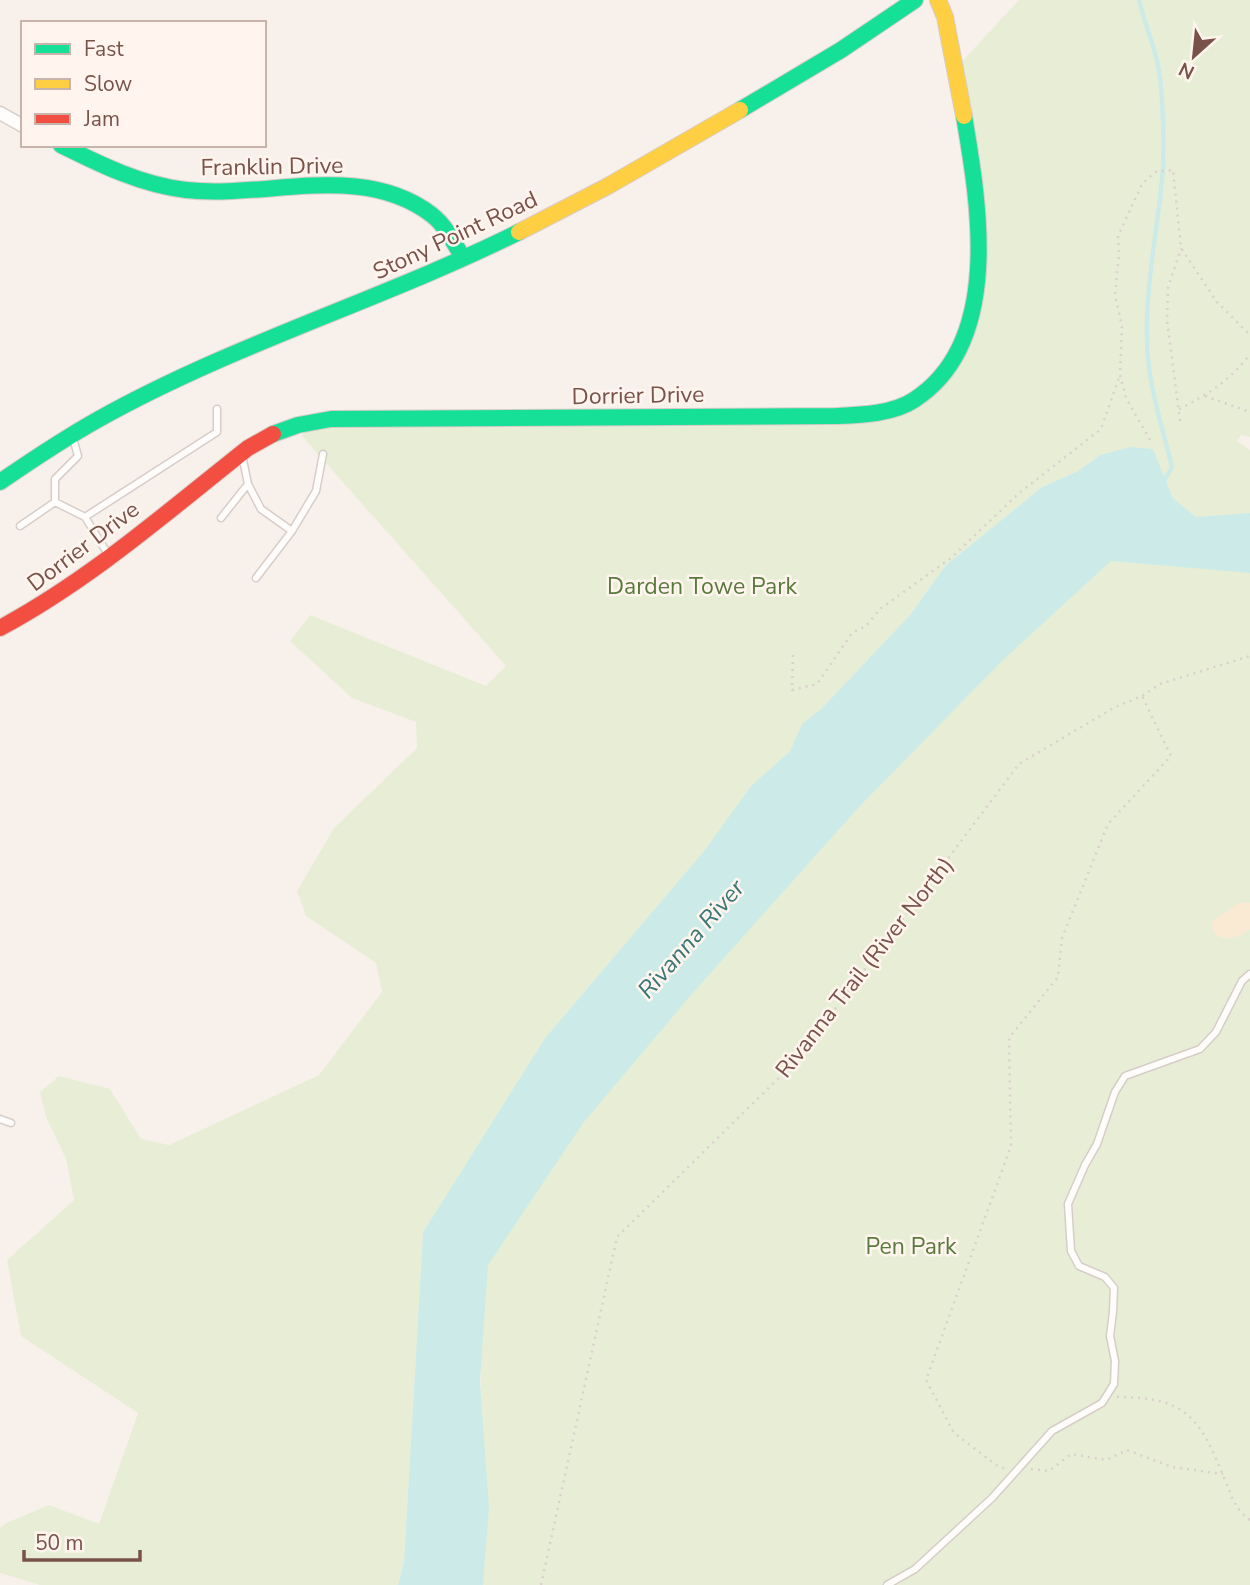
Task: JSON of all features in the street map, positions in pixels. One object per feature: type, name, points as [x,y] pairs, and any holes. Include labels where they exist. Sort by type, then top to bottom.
[{"type":"street","name":"Stony Point Road","points":[[0,482],[119,408],[174,382],[345,311],[580,201],[760,99],[915,0]]},
{"type":"street","name":"Dorrier Drive","points":[[0,628],[81,582],[241,453],[265,437],[303,423],[331,419],[836,416],[873,413],[915,399],[944,375],[959,354],[971,320],[978,275],[978,242],[967,132],[945,17],[939,0]]},
{"type":"street","points":[[0,113],[21,125]]},
{"type":"street","name":"Franklin Drive","points":[[66,147],[133,177],[188,190],[255,191],[323,186],[374,189],[416,204],[431,214],[444,228],[463,258]]},
{"type":"lane","points":[[85,517],[217,432],[217,409]]},
{"type":"lane","points":[[55,502],[55,480],[78,456],[72,435]]},
{"type":"lane","points":[[241,453],[248,484],[261,509],[292,531]]},
{"type":"lane","points":[[256,578],[292,531],[316,491],[323,454]]},
{"type":"lane","points":[[221,518],[248,484]]},
{"type":"lane","points":[[55,502],[85,517],[110,557]]},
{"type":"lane","points":[[20,526],[55,502]]},
{"type":"lane","points":[[887,1585],[915,1569],[992,1499],[1052,1431],[1102,1403],[1114,1384],[1115,1361],[1110,1336],[1114,1288],[1105,1278],[1079,1266],[1071,1251],[1068,1204],[1084,1165],[1097,1144],[1115,1091],[1125,1076],[1200,1049],[1216,1032],[1220,1019],[1242,981],[1250,974]]},
{"type":"lane","points":[[0,1119],[11,1123]]},
{"type":"path","points":[[1150,440],[1126,398],[1120,375],[1122,326],[1115,295],[1118,236],[1142,184],[1155,172],[1173,170],[1181,248],[1168,288],[1167,320],[1180,421]]},
{"type":"path","points":[[1181,248],[1217,302],[1250,335]]},
{"type":"path","points":[[1179,409],[1205,396],[1237,372],[1250,354]]},
{"type":"path","points":[[793,655],[792,690],[817,684],[852,633],[866,626],[880,609],[951,558],[1018,494],[1101,429],[1120,375]]},
{"type":"path","points":[[1205,396],[1250,412]]},
{"type":"path","name":"Rivanna Trail (River North)","points":[[541,1585],[617,1237],[796,1061],[1019,764],[1115,707],[1142,696],[1160,684],[1250,656]]},
{"type":"path","points":[[1142,696],[1171,755],[1108,824],[1062,938],[1059,978],[1009,1038],[1011,1146],[926,1380],[954,1433],[999,1468],[1049,1471],[1071,1454],[1106,1460],[1127,1450],[1172,1468],[1223,1474]]},
{"type":"path","points":[[1105,1399],[1141,1397],[1164,1401],[1182,1409],[1196,1423],[1210,1445],[1237,1510],[1250,1520]]},
{"type":"green space","points":[[1019,0],[1250,0],[1250,437],[1241,435],[1237,441],[1250,450],[1250,1585],[482,1585],[480,1275],[567,1141],[676,997],[1044,583],[1194,516],[1173,498],[1153,450],[1100,455],[1078,471],[1042,487],[945,566],[910,615],[821,709],[802,724],[790,751],[751,786],[704,851],[545,1038],[423,1232],[404,1561],[398,1585],[40,1585],[0,1573],[0,1528],[6,1523],[49,1505],[99,1524],[138,1413],[21,1336],[7,1260],[74,1200],[66,1159],[46,1117],[40,1092],[59,1076],[110,1089],[141,1139],[169,1145],[319,1075],[382,992],[376,963],[306,916],[297,891],[334,828],[417,748],[416,722],[352,698],[290,641],[310,615],[486,686],[506,666],[301,435],[331,416],[820,416],[907,401],[936,377],[956,347],[976,280],[954,70]]},
{"type":"sand","points":[[1239,903],[1250,903],[1250,929],[1228,938],[1213,932],[1213,920]]},
{"type":"water","name":"Rivanna River","points":[[1131,447],[1153,449],[1173,498],[1196,517],[1250,513],[1250,573],[1111,561],[1003,660],[859,807],[691,995],[584,1122],[488,1265],[480,1382],[489,1507],[483,1585],[398,1585],[404,1561],[423,1232],[545,1038],[704,851],[751,786],[790,751],[802,724],[821,709],[910,615],[945,566],[1042,487],[1078,471],[1100,455]]},
{"type":"waterway","points":[[1139,0],[1158,64],[1162,107],[1163,167],[1150,276],[1147,342],[1156,405],[1172,467],[1163,483]]},
{"type":"traffic: fast","points":[[740,110],[841,50],[915,0]]},
{"type":"traffic: fast","points":[[273,434],[298,425],[331,419],[836,416],[876,413],[906,405],[942,375],[961,344],[973,308],[978,270],[978,230],[964,116]]},
{"type":"traffic: fast","points":[[65,147],[138,179],[186,190],[313,186],[375,190],[405,199],[432,215],[446,229],[463,258]]},
{"type":"traffic: fast","points":[[0,482],[74,434],[150,392],[519,232]]},
{"type":"traffic: slow","points":[[938,0],[945,17],[964,116]]},
{"type":"traffic: slow","points":[[519,232],[608,186],[740,110]]},
{"type":"traffic: jam","points":[[0,628],[97,566],[248,448],[273,434]]},
{"type":"park label","name":"Darden Towe Park","points":[[702,586]]},
{"type":"park label","name":"Pen Park","points":[[911,1246]]}]
